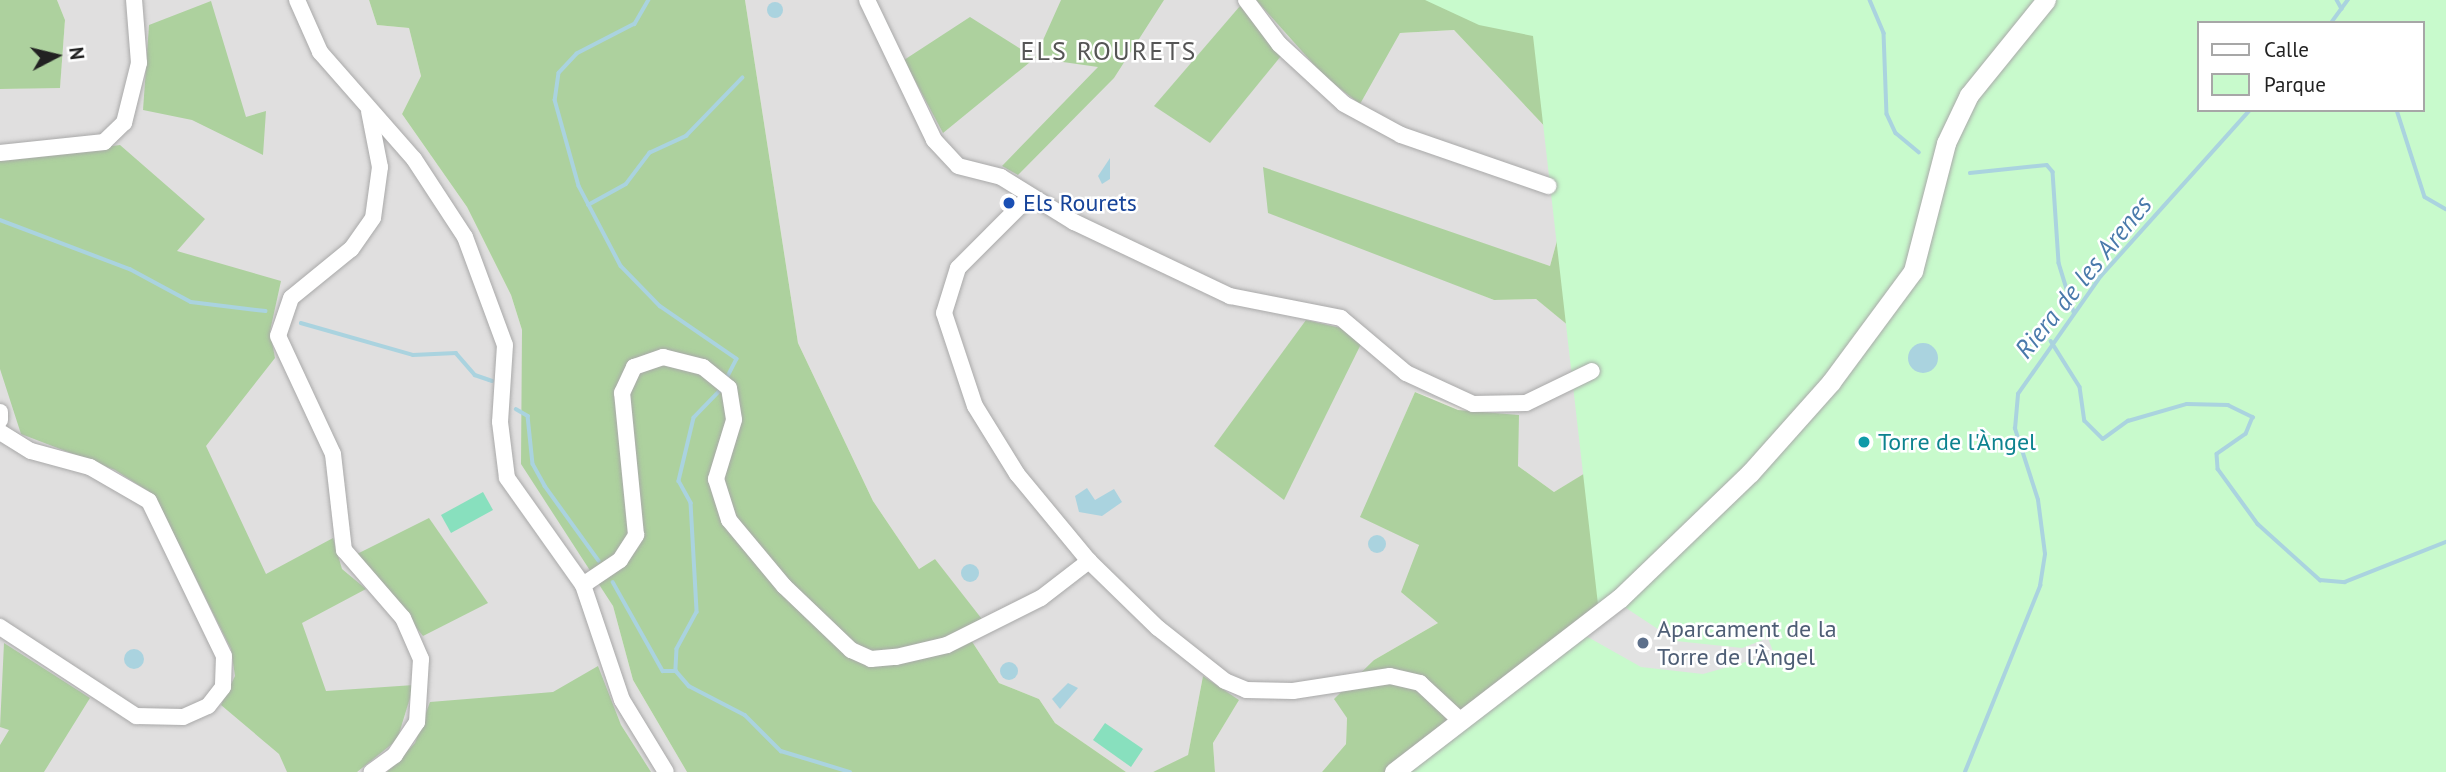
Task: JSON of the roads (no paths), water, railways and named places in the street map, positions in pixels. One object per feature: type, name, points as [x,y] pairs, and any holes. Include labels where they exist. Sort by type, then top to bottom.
[{"type":"street","points":[[0,153],[104,142],[124,124],[139,63],[134,0]]},
{"type":"street","points":[[297,0],[320,52],[434,185],[486,283],[505,345],[500,422],[506,478],[583,585],[622,701],[666,772]]},
{"type":"street","points":[[866,0],[943,153],[1230,296],[1341,318],[1406,373],[1473,404],[1537,400],[1592,371]]},
{"type":"street","points":[[1246,0],[1279,44],[1344,104],[1401,135],[1548,186]]},
{"type":"street","points":[[1394,772],[1620,598],[1750,473],[1831,382],[1913,271],[1946,143],[1969,95],[2046,0]]},
{"type":"street","points":[[368,108],[380,167],[373,218],[351,249],[291,298],[278,336],[333,454],[344,550],[403,618],[421,659],[417,722],[395,755],[372,772]]},
{"type":"street","points":[[1030,196],[958,268],[944,302],[946,330],[985,428],[1089,561],[1158,628],[1245,690],[1293,691],[1390,676],[1420,683],[1461,721]]},
{"type":"street","points":[[583,585],[621,560],[636,535],[622,409],[628,376],[634,367],[663,357],[716,374],[733,397],[734,420],[716,479],[729,520],[784,586],[851,650],[871,659],[896,657],[947,645],[1041,598],[1089,561]]},
{"type":"street","points":[[0,412],[0,420]]},
{"type":"street","points":[[0,432],[31,451],[90,467],[149,501],[225,656],[223,687],[208,706],[183,717],[136,716],[0,627]]},
{"type":"water","points":[[775,2],[781,4],[781,16],[775,18],[769,16],[767,10],[769,4]]},
{"type":"water","points":[[1110,158],[1110,179],[1102,184],[1098,176]]},
{"type":"water","points":[[1923,343],[1934,347],[1938,358],[1934,369],[1923,373],[1912,369],[1908,358],[1912,347]]},
{"type":"water","points":[[1087,488],[1095,500],[1114,489],[1122,502],[1102,516],[1079,512],[1075,496]]},
{"type":"water","points":[[1373,535],[1381,535],[1386,544],[1384,551],[1373,553],[1368,548],[1368,540]]},
{"type":"water","points":[[970,564],[976,567],[979,573],[976,579],[970,582],[964,579],[961,573],[964,567]]},
{"type":"water","points":[[134,649],[141,652],[144,659],[141,666],[134,669],[127,666],[124,659],[127,652]]},
{"type":"water","points":[[1009,662],[1015,665],[1018,671],[1015,677],[1009,680],[1003,677],[1000,671],[1003,665]]},
{"type":"water","points":[[1068,683],[1078,688],[1060,709],[1052,699]]},
{"type":"waterway","points":[[649,0],[635,24],[577,54],[559,73],[555,100],[579,186],[621,266],[660,306],[737,359],[727,379]]},
{"type":"waterway","points":[[1870,0],[1884,33],[1887,114],[1896,133],[1919,152]]},
{"type":"waterway","points":[[2337,0],[2342,9]]},
{"type":"waterway","name":"Riera de les Arenes","points":[[2332,21],[2348,0]]},
{"type":"waterway","points":[[588,205],[626,184],[649,153],[686,136],[742,78]]},
{"type":"waterway","name":"Riera de les Arenes","points":[[1965,772],[2040,586],[2045,554],[2038,500],[2015,429],[2018,394],[2101,276],[2248,112]]},
{"type":"waterway","points":[[2398,112],[2425,197],[2446,209]]},
{"type":"waterway","points":[[1970,173],[2047,165],[2053,172],[2059,263],[2074,312]]},
{"type":"waterway","points":[[0,220],[130,269],[191,302],[265,311]]},
{"type":"waterway","points":[[301,323],[413,355],[456,353],[475,375],[492,381]]},
{"type":"waterway","points":[[2051,341],[2080,387],[2085,421],[2103,439],[2128,421],[2187,404],[2228,405],[2253,417],[2246,434],[2217,454],[2218,469],[2258,524],[2320,580],[2345,582],[2446,542]]},
{"type":"waterway","points":[[722,389],[694,418],[679,481],[691,503],[697,612],[677,649],[676,671],[689,686],[745,715],[781,751],[850,772]]},
{"type":"waterway","points":[[516,409],[528,416],[533,464],[545,486],[599,561]]},
{"type":"waterway","points":[[613,582],[663,671],[676,671]]},
{"type":"place","name":"Els Rourets","points":[[1009,203]]},
{"type":"place","name":"Torre de l'Àngel","points":[[1864,442]]},
{"type":"place","name":"Aparcament de la Torre de l'Àngel","points":[[1643,643]]},
{"type":"district","name":"ELS ROURETS","points":[[1109,51]]}]
